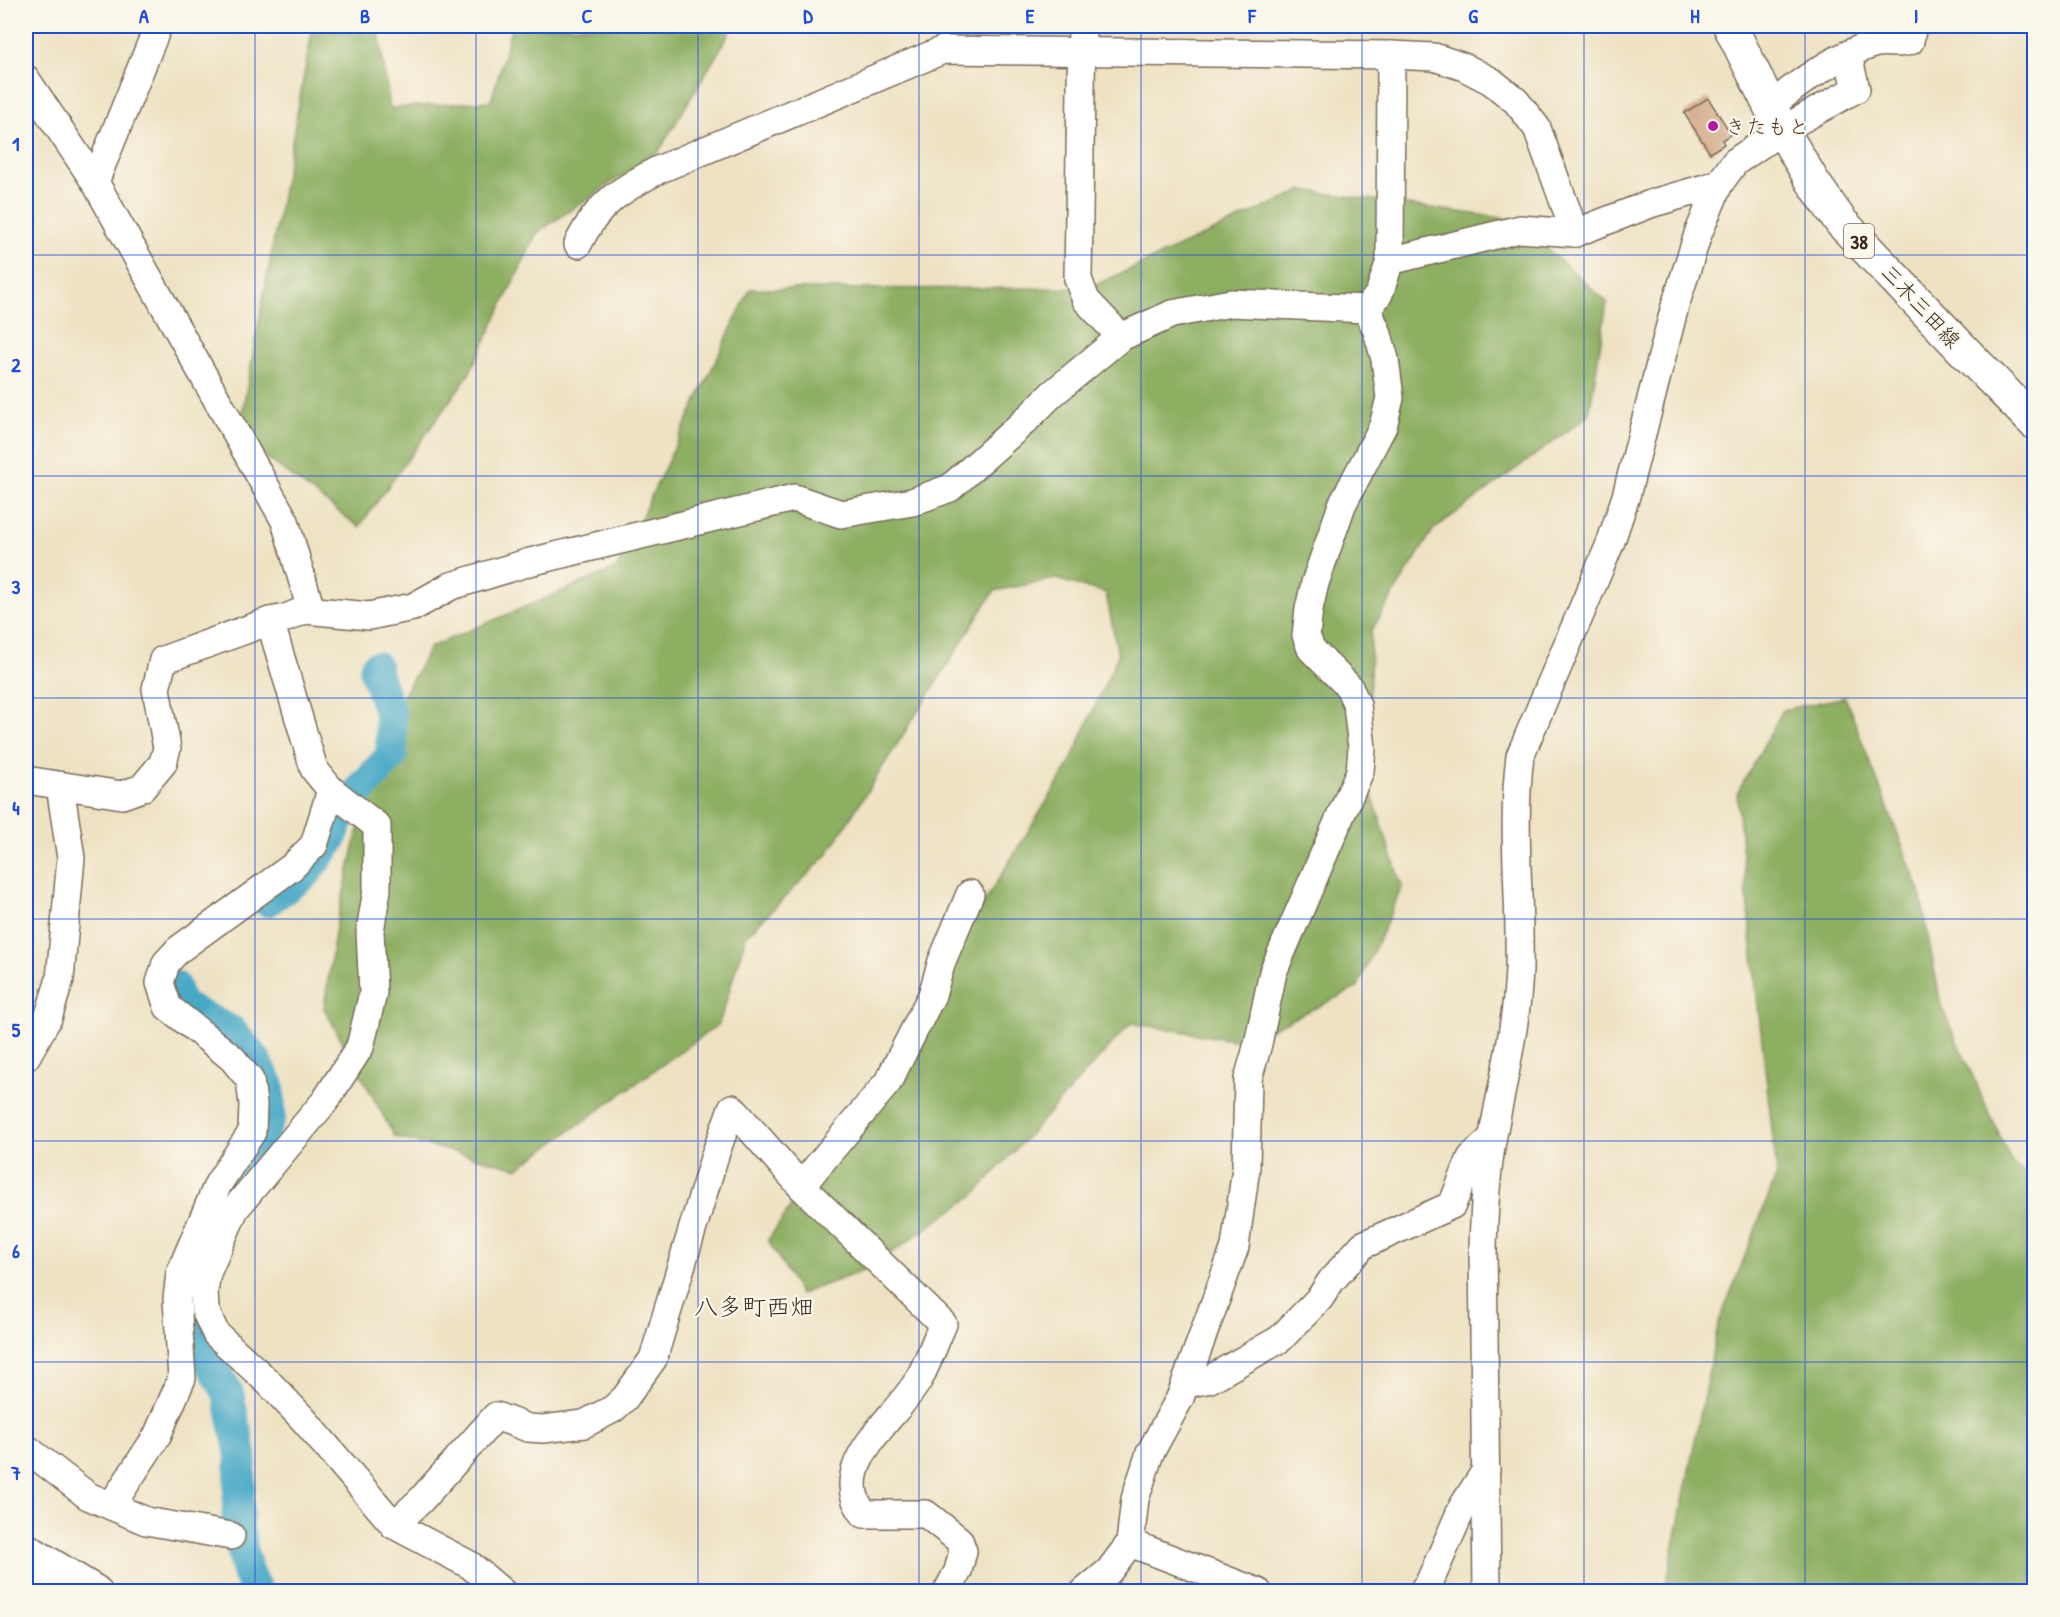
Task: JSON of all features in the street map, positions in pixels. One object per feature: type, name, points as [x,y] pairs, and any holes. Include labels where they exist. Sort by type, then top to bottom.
[{"type":"main road","name":"三木三田線","points":[[1730,26],[1776,119],[1813,182],[1842,222],[2034,422]]},
{"type":"main road","points":[[26,1550],[95,1592]]},
{"type":"main road","points":[[26,1585],[38,1592]]},
{"type":"street","points":[[95,182],[158,26]]},
{"type":"street","points":[[1487,1592],[1483,1248],[1485,1194],[1492,1138],[1514,1018],[1519,969],[1515,793],[1520,756],[1610,544],[1626,496],[1675,306],[1698,234],[1719,184],[1735,162],[1776,119],[1793,87],[1832,63],[1876,43],[1902,44],[1910,41],[1912,30],[1910,26]]},
{"type":"street","points":[[1082,39],[1078,279],[1086,300],[1121,337]]},
{"type":"street","points":[[578,244],[587,226],[603,205],[623,189],[649,174],[943,50],[1082,39],[1434,57],[1464,67],[1491,81],[1516,101],[1537,128],[1575,233]]},
{"type":"street","points":[[1367,309],[1379,294],[1390,261],[1391,55]]},
{"type":"street","points":[[26,79],[95,182],[285,521],[293,615],[314,769],[331,790],[377,826],[377,890],[370,931],[373,993],[360,1047],[325,1101],[235,1209],[207,1273],[204,1291],[205,1310],[216,1334],[268,1382],[304,1420],[394,1525],[470,1565],[502,1592]]},
{"type":"street","points":[[1390,261],[1520,229],[1575,233],[1653,203],[1719,184]]},
{"type":"street","points":[[26,780],[122,795],[142,788],[163,763],[167,748],[156,689],[163,660],[293,615],[369,616],[413,608],[452,586],[530,562],[794,498],[841,514],[912,502],[950,488],[1052,394],[1121,337],[1172,314],[1231,303],[1367,309]]},
{"type":"street","points":[[1084,1592],[1109,1571],[1130,1544],[1135,1499],[1150,1453],[1186,1384],[1235,1247],[1246,1168],[1248,1079],[1274,972],[1360,771],[1362,748],[1357,705],[1349,687],[1311,649],[1306,635],[1315,583],[1342,505],[1383,426],[1390,398],[1385,359],[1367,309]]},
{"type":"street","points":[[26,1057],[48,1018],[60,979],[71,858],[60,786]]},
{"type":"street","points":[[111,1506],[156,1436],[182,1378],[177,1299],[180,1273],[218,1184],[252,1132],[253,1104],[250,1080],[232,1058],[168,1007],[160,983],[166,963],[178,950],[292,867],[315,845],[331,790]]},
{"type":"street","points":[[801,1186],[888,1082],[932,995],[942,961],[970,894]]},
{"type":"street","points":[[394,1525],[420,1501],[496,1416],[528,1428],[543,1429],[584,1424],[613,1409],[625,1398],[653,1359],[715,1155],[732,1108],[801,1186],[943,1324],[918,1380],[861,1454],[852,1482],[856,1504],[864,1514],[926,1514],[959,1540],[963,1551],[958,1571],[947,1592]]},
{"type":"street","points":[[1186,1384],[1210,1379],[1280,1339],[1320,1298],[1331,1281],[1363,1245],[1452,1205],[1471,1158],[1492,1138]]},
{"type":"street","points":[[26,1448],[88,1496],[111,1506],[146,1521],[231,1536]]},
{"type":"street","points":[[1422,1592],[1430,1581],[1463,1506],[1486,1470]]},
{"type":"street","points":[[1130,1544],[1244,1589]]},
{"type":"green space","points":[[313,26],[378,26],[390,108],[491,101],[512,26],[732,26],[659,151],[537,233],[469,374],[359,527],[238,436]]},
{"type":"green space","points":[[1303,190],[1515,220],[1607,302],[1589,415],[1433,530],[1371,631],[1368,783],[1402,887],[1357,988],[1244,1042],[1131,1023],[974,1195],[868,1269],[800,1294],[768,1240],[836,1141],[1067,769],[1118,655],[1106,593],[1056,579],[994,591],[827,855],[746,936],[719,1024],[518,1168],[395,1137],[324,1008],[336,926],[378,743],[430,647],[617,568],[750,289],[1089,288]]},
{"type":"green space","points":[[1845,697],[1920,892],[1941,1006],[2012,1163],[2034,1181],[2034,1591],[1665,1591],[1718,1325],[1777,1174],[1737,794],[1783,710]]},
{"type":"building","points":[[1708,98],[1731,134],[1722,140],[1724,144],[1710,153],[1684,113]]},
{"type":"waterway","points":[[267,901],[306,873],[330,841],[343,809],[392,755],[390,714],[375,670],[376,667]]},
{"type":"waterway","points":[[174,986],[181,1006],[231,1031],[256,1061],[269,1086],[270,1116],[253,1156],[222,1207],[192,1298],[191,1320],[198,1339],[228,1393],[241,1455],[237,1524],[247,1572],[257,1592]]},
{"type":"place","name":"きたもと","points":[[1713,126]]},
{"type":"district","name":"八多町西畑","points":[[754,1306]]}]
